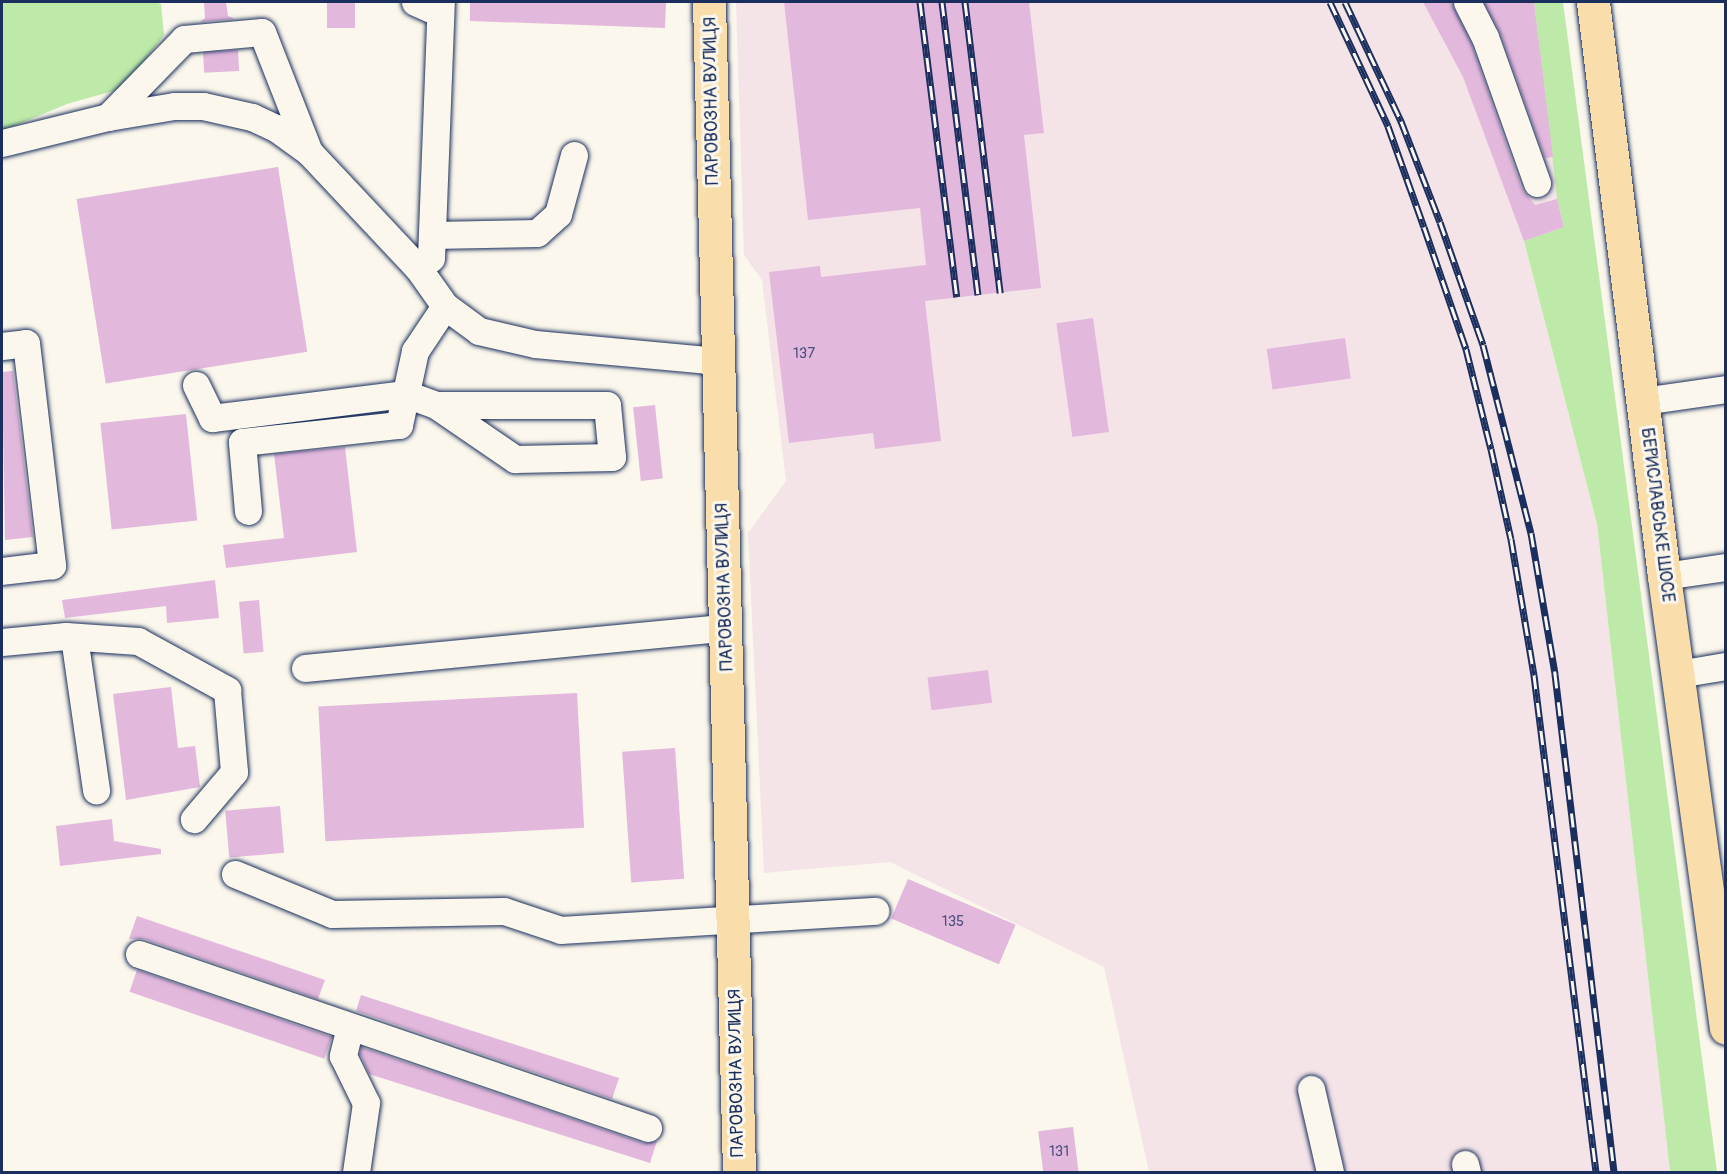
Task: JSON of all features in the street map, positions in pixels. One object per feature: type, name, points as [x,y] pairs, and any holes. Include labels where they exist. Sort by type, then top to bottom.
[{"type":"main road","name":"ПАРОВОЗНА ВУЛИЦЯ","points":[[709,2],[717,361],[727,627],[739,1173]]},
{"type":"main road","name":"БЕРИСЛАВСЬКЕ ШОСЕ","points":[[1593,2],[1664,576],[1725,1028]]},
{"type":"street","points":[[415,2],[441,7],[431,258],[418,268]]},
{"type":"street","points":[[1467,2],[1485,37],[1537,183]]},
{"type":"street","points":[[108,117],[184,39],[261,32],[309,152]]},
{"type":"street","points":[[2,143],[108,117],[174,106],[228,110],[276,128],[309,152],[418,268],[445,306],[478,331],[535,344],[717,361]]},
{"type":"street","points":[[432,235],[537,233],[558,214],[574,154]]},
{"type":"street","points":[[248,511],[242,442],[399,425],[415,351],[445,306]]},
{"type":"street","points":[[2,346],[26,343],[52,565],[2,571]]},
{"type":"street","points":[[196,385],[212,418],[406,394],[436,405],[515,459],[612,457],[607,405],[436,405]]},
{"type":"street","points":[[1643,401],[1725,389]]},
{"type":"street","points":[[1664,576],[1725,567]]},
{"type":"street","points":[[305,668],[727,627]]},
{"type":"street","points":[[2,642],[74,637],[138,641],[227,690],[234,772],[194,819]]},
{"type":"street","points":[[74,637],[96,790]]},
{"type":"street","points":[[1678,674],[1725,666]]},
{"type":"street","points":[[235,874],[332,914],[504,911],[561,930],[875,911]]},
{"type":"street","points":[[139,954],[648,1128]]},
{"type":"street","points":[[350,1027],[343,1056],[346,1069],[366,1103],[356,1173]]},
{"type":"street","points":[[1311,1089],[1330,1173]]},
{"type":"shaded area","points":[[736,2],[1534,2],[1557,199],[1564,227],[1524,242],[1597,524],[1670,1172],[1149,1172],[1104,967],[890,862],[764,873],[748,533],[786,481],[762,280],[744,255]]},
{"type":"green space","points":[[2,2],[155,2],[161,4],[164,35],[124,88],[67,104],[2,131]]},
{"type":"green space","points":[[1534,2],[1563,2],[1717,1172],[1670,1172],[1597,524],[1524,241],[1564,227],[1557,199]]},
{"type":"building","points":[[204,2],[226,2],[228,16],[235,19],[200,22],[205,18]]},
{"type":"building","points":[[327,2],[355,2],[355,28],[327,28]]},
{"type":"building","points":[[470,2],[666,2],[665,28],[470,21]]},
{"type":"building","points":[[784,2],[1029,2],[1044,133],[1024,135],[1041,288],[925,301],[941,441],[875,449],[873,433],[789,443],[769,272],[820,266],[821,277],[926,265],[920,208],[808,220]]},
{"type":"building","points":[[1423,2],[1451,2],[1471,43],[1522,189],[1535,205],[1557,199],[1564,227],[1524,241],[1463,77]]},
{"type":"building","points":[[1484,2],[1534,2],[1553,157],[1545,158],[1500,32]]},
{"type":"building","points":[[238,50],[239,71],[204,73],[203,52]]},
{"type":"building","points":[[278,167],[307,352],[106,384],[77,199]]},
{"type":"building","points":[[1093,318],[1109,432],[1072,437],[1056,323]]},
{"type":"building","points":[[1345,338],[1351,379],[1272,390],[1267,349]]},
{"type":"building","points":[[13,371],[33,537],[5,540],[2,372]]},
{"type":"building","points":[[655,405],[663,479],[641,481],[633,407]]},
{"type":"building","points":[[186,414],[197,520],[112,529],[100,423]]},
{"type":"building","points":[[345,447],[357,552],[226,568],[223,545],[284,538],[274,454]]},
{"type":"building","points":[[215,580],[219,618],[167,623],[166,606],[65,618],[62,600]]},
{"type":"building","points":[[259,600],[264,652],[244,654],[239,602]]},
{"type":"building","points":[[988,670],[992,703],[931,710],[927,677]]},
{"type":"building","points":[[171,687],[178,748],[195,746],[200,787],[126,800],[113,694]]},
{"type":"building","points":[[577,693],[584,828],[325,841],[318,707]]},
{"type":"building","points":[[675,748],[684,879],[631,882],[622,752]]},
{"type":"building","points":[[280,806],[284,853],[229,858],[225,811]]},
{"type":"building","points":[[112,819],[114,841],[161,849],[161,854],[60,866],[56,826]]},
{"type":"building","points":[[908,879],[1016,925],[999,964],[891,919]]},
{"type":"building","points":[[137,916],[325,980],[318,999],[144,939],[129,939]]},
{"type":"building","points":[[137,970],[332,1037],[324,1059],[130,992]]},
{"type":"building","points":[[361,995],[619,1078],[612,1099],[356,1011]]},
{"type":"building","points":[[361,1047],[643,1143],[657,1141],[650,1163],[369,1074],[360,1054]]},
{"type":"building","points":[[1073,1127],[1079,1172],[1043,1172],[1038,1131]]},
{"type":"railway","points":[[920,2],[957,297]]},
{"type":"railway","points":[[942,2],[978,295]]},
{"type":"railway","points":[[965,2],[1000,293]]},
{"type":"railway","points":[[1330,2],[1388,126],[1466,349],[1491,449],[1511,539],[1534,675],[1596,1172]]},
{"type":"railway","points":[[1345,2],[1401,121],[1440,222],[1483,345],[1531,533],[1555,674],[1614,1172]]}]
